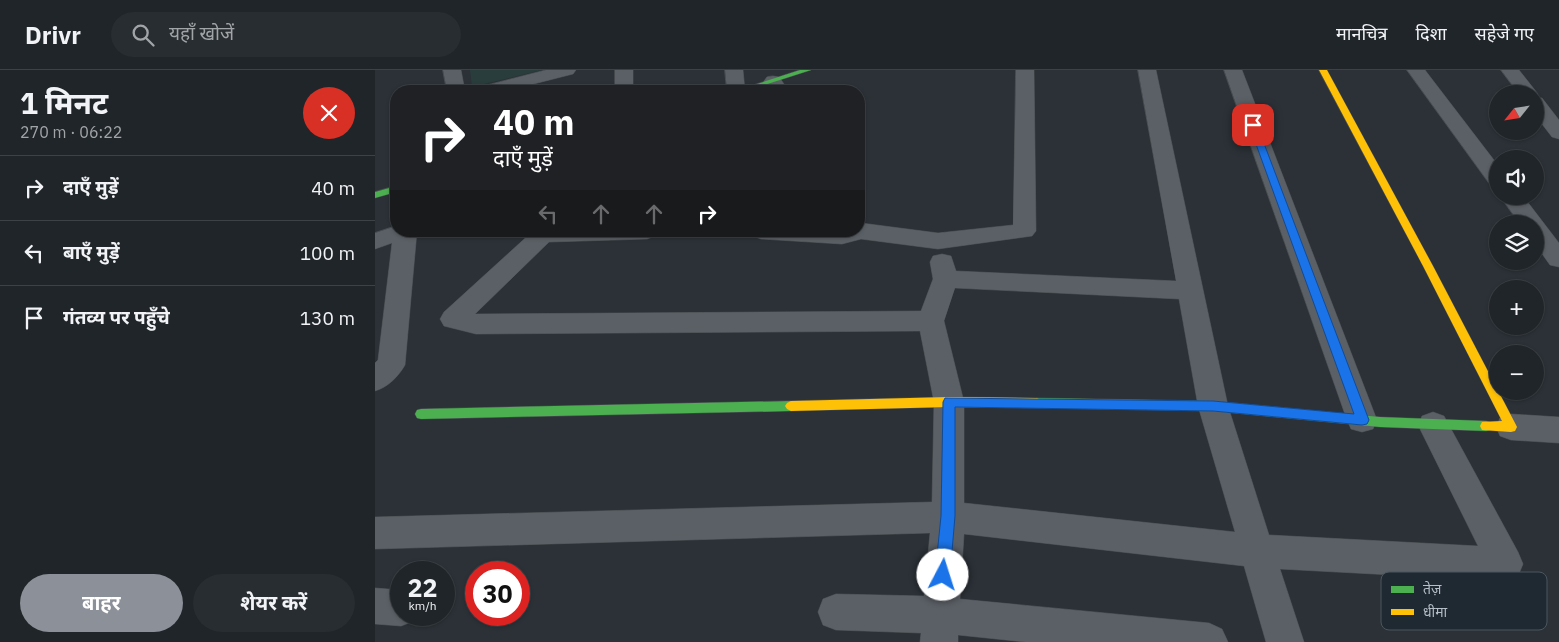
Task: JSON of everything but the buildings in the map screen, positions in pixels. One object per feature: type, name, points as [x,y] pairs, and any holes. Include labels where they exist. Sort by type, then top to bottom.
[{"type":"street","points":[[452,70],[455,85]]},
{"type":"street","points":[[509,85],[567,70]]},
{"type":"street","points":[[623,70],[624,85]]},
{"type":"street","points":[[734,70],[736,85]]},
{"type":"street","points":[[779,85],[807,70]]},
{"type":"street","points":[[865,225],[938,241],[1024,231],[1025,70]]},
{"type":"street","points":[[1147,70],[1213,406],[1285,642]]},
{"type":"street","points":[[1233,70],[1362,420]]},
{"type":"street","points":[[1323,70],[1428,266],[1511,427]]},
{"type":"street","points":[[1416,70],[1489,167]]},
{"type":"street","points":[[1510,70],[1522,85]]},
{"type":"street","points":[[1544,114],[1559,133]]},
{"type":"street","points":[[375,195],[390,191]]},
{"type":"street","points":[[375,241],[390,236]]},
{"type":"street","points":[[375,380],[391,365],[404,237]]},
{"type":"street","points":[[541,237],[453,319],[476,324],[931,322]]},
{"type":"street","points":[[1544,240],[1559,259]]},
{"type":"street","points":[[938,241],[945,279],[931,322],[949,402],[948,516],[939,628]]},
{"type":"street","points":[[945,279],[1182,290]]},
{"type":"street","points":[[421,414],[949,402],[1213,406],[1433,425],[1559,430]]},
{"type":"street","points":[[375,533],[948,516],[1257,552],[1506,564],[1433,425]]},
{"type":"street","points":[[375,606],[390,607]]},
{"type":"street","points":[[836,612],[939,628],[1209,642]]},
{"type":"green space","points":[[470,70],[542,70],[480,85],[472,85]]},
{"type":"traffic: fast","points":[[758,85],[807,70]]},
{"type":"traffic: fast","points":[[375,195],[390,191]]},
{"type":"traffic: fast","points":[[1037,403],[1213,406],[1380,422],[1486,426]]},
{"type":"traffic: fast","points":[[421,414],[791,406]]},
{"type":"traffic: slow","points":[[1323,70],[1428,266],[1511,427],[1486,426]]},
{"type":"traffic: slow","points":[[791,406],[949,402],[1037,403]]},
{"type":"route","points":[[943,575],[948,516],[949,402],[1213,406],[1362,420],[1253,125]]}]
